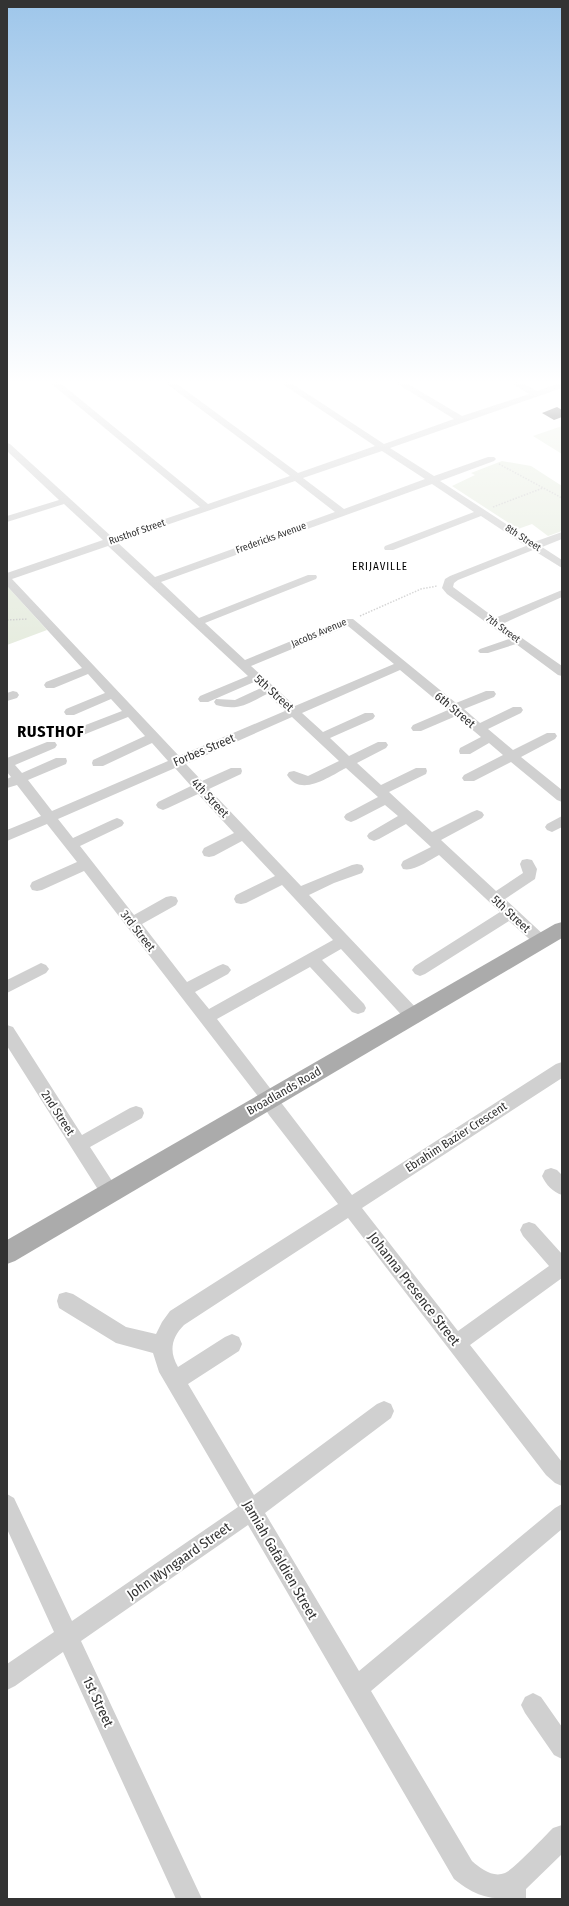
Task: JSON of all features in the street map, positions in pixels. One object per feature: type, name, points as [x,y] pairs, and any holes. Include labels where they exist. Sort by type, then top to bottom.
[{"type":"main road","name":"Broadlands Road","points":[[7,1253],[562,929]]},
{"type":"street","name":"5th Street","points":[[32,470],[111,541],[541,941]]},
{"type":"street","points":[[161,470],[207,508]]},
{"type":"street","points":[[287,470],[342,512]]},
{"type":"street","name":"Rusthof Street","points":[[7,578],[317,470]]},
{"type":"street","name":"8th Street","points":[[420,470],[562,565]]},
{"type":"street","name":"Fredericks Avenue","points":[[154,581],[460,470]]},
{"type":"street","points":[[7,520],[65,501]]},
{"type":"street","points":[[389,548],[482,512]]},
{"type":"street","points":[[448,584],[454,578],[562,535]]},
{"type":"street","points":[[198,622],[312,577]]},
{"type":"street","name":"4th Street","points":[[7,578],[413,1016]]},
{"type":"street","name":"7th Street","points":[[448,584],[448,588],[451,592],[562,672]]},
{"type":"street","points":[[494,623],[562,593]]},
{"type":"street","name":"6th Street","points":[[348,621],[562,797]]},
{"type":"street","name":"Jacobs Avenue","points":[[243,665],[348,621]]},
{"type":"street","points":[[484,651],[518,640]]},
{"type":"street","name":"Forbes Street","points":[[7,836],[401,665]]},
{"type":"street","points":[[50,685],[90,669]]},
{"type":"street","points":[[204,699],[256,677]]},
{"type":"street","points":[[220,702],[237,704],[269,689]]},
{"type":"street","points":[[70,712],[113,694]]},
{"type":"street","points":[[417,728],[490,694]]},
{"type":"street","points":[[478,729],[517,710]]},
{"type":"street","points":[[74,734],[130,712]]},
{"type":"street","points":[[322,737],[369,716]]},
{"type":"street","points":[[469,778],[551,736]]},
{"type":"street","points":[[98,763],[154,737]]},
{"type":"street","points":[[465,751],[489,738]]},
{"type":"street","points":[[294,775],[302,780],[310,781],[382,744]]},
{"type":"street","points":[[7,763],[51,745]]},
{"type":"street","points":[[13,782],[61,761]]},
{"type":"street","name":"3rd Street","points":[[7,763],[13,782],[49,817],[269,1100]]},
{"type":"street","points":[[164,804],[236,771]]},
{"type":"street","points":[[351,816],[422,771]]},
{"type":"street","points":[[408,865],[436,843],[477,815]]},
{"type":"street","points":[[374,836],[408,817]]},
{"type":"street","points":[[71,845],[117,823]]},
{"type":"street","points":[[209,852],[244,834]]},
{"type":"street","points":[[37,886],[86,864]]},
{"type":"street","points":[[495,898],[530,875],[530,869],[527,864]]},
{"type":"street","points":[[299,893],[328,879],[357,869]]},
{"type":"street","points":[[241,898],[284,878]]},
{"type":"street","points":[[132,923],[171,902]]},
{"type":"street","points":[[420,970],[510,913]]},
{"type":"street","points":[[206,1018],[343,941]]},
{"type":"street","points":[[312,959],[358,1008]]},
{"type":"street","points":[[7,987],[41,969]]},
{"type":"street","points":[[184,990],[223,970]]},
{"type":"street","name":"2nd Street","points":[[7,1032],[110,1193]]},
{"type":"street","name":"Ebrahim Bazier Crescent","points":[[350,1206],[562,1069]]},
{"type":"street","name":"Johanna Presence Street","points":[[269,1100],[553,1468],[562,1476]]},
{"type":"street","points":[[79,1145],[136,1113]]},
{"type":"street","points":[[66,1301],[123,1336],[162,1345],[167,1330],[177,1318],[350,1206]]},
{"type":"street","points":[[456,1343],[561,1270],[529,1230]]},
{"type":"street","points":[[175,1381],[232,1344]]},
{"type":"street","name":"Jamiah Gafaldien Street","points":[[162,1345],[164,1359],[175,1381],[464,1870],[475,1880],[487,1886],[506,1887],[514,1891],[562,1837]]},
{"type":"street","name":"John Wyngaard Street","points":[[7,1678],[251,1510],[384,1411]]},
{"type":"street","name":"1st Street","points":[[7,1505],[189,1899]]},
{"type":"street","points":[[356,1689],[562,1515]]},
{"type":"street","points":[[534,1705],[562,1747]]},
{"type":"path","points":[[511,470],[562,498]]},
{"type":"path","points":[[482,512],[543,488]]},
{"type":"path","name":"Jacobs Avenue","points":[[348,621],[421,589],[448,584]]},
{"type":"path","points":[[7,620],[43,618]]},
{"type":"shaded area","points":[[479,470],[537,470],[562,486],[562,531],[548,536],[532,524],[518,529],[452,486],[475,475],[471,473]]},
{"type":"shaded area","points":[[7,586],[47,630],[7,645]]},
{"type":"district","name":"ERIJAVILLE","points":[[380,566]]},
{"type":"district","name":"RUSTHOF","points":[[51,731]]}]
